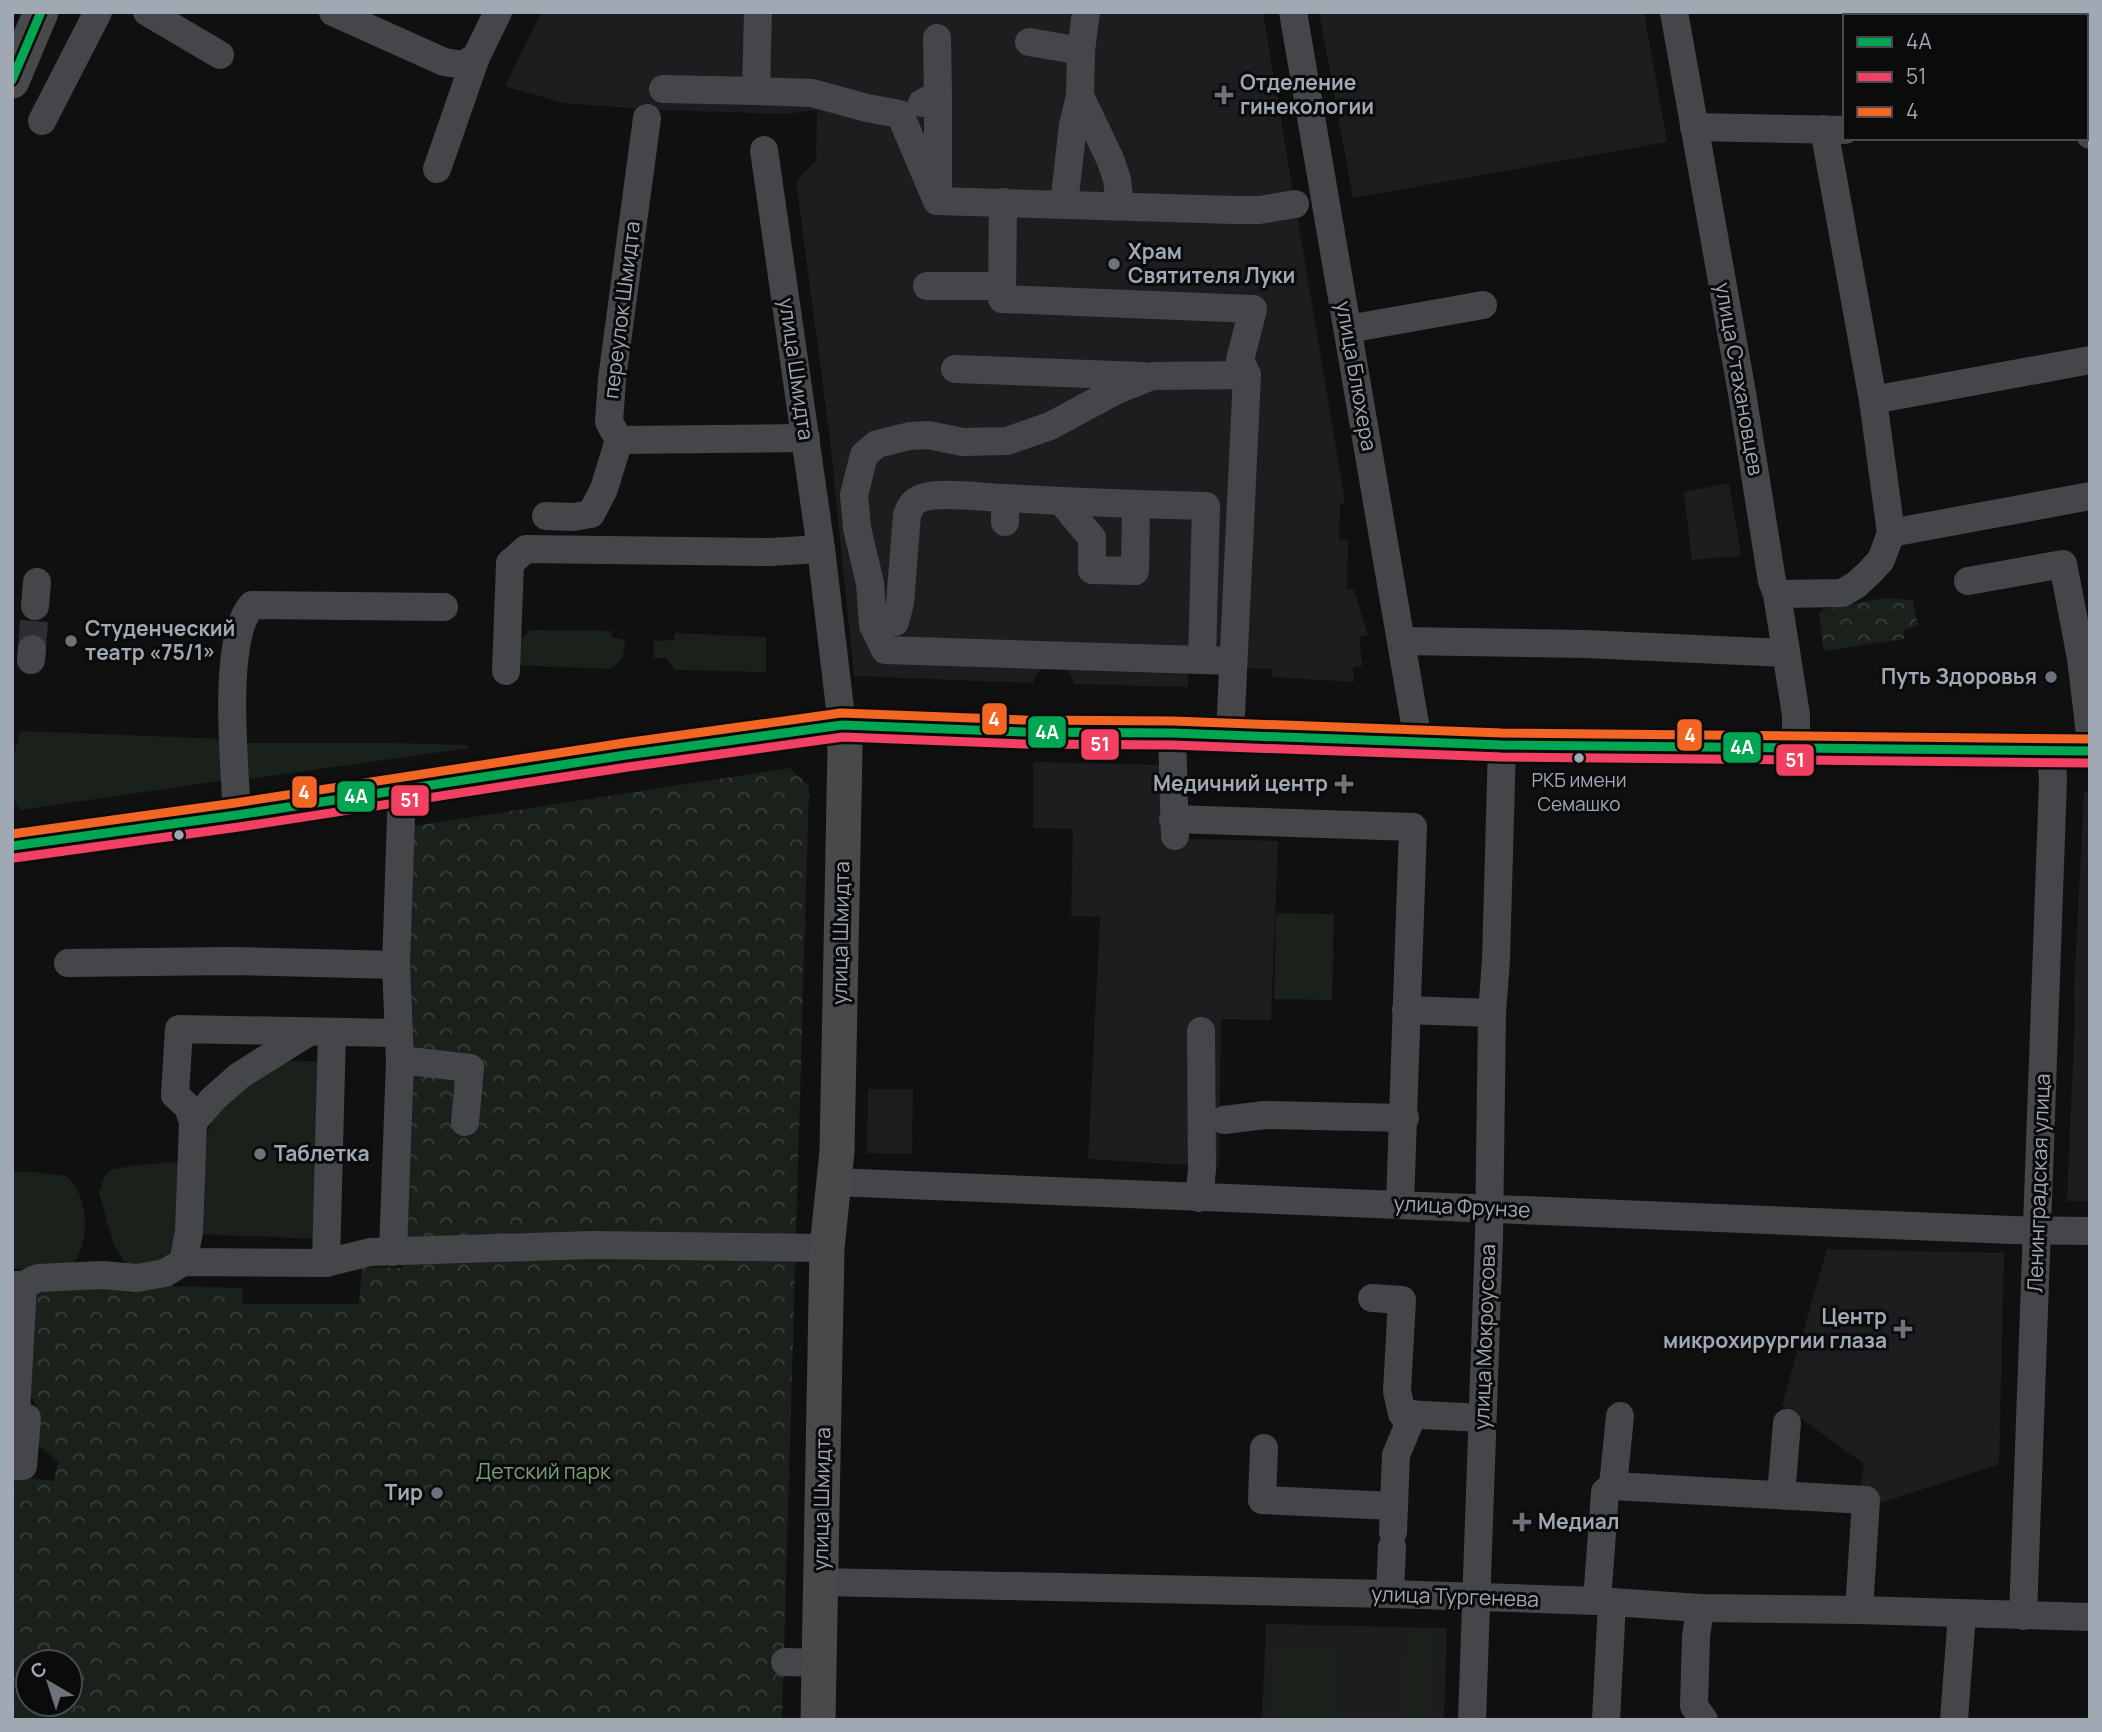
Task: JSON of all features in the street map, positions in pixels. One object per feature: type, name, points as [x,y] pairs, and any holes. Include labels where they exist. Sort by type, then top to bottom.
[{"type":"main road","points":[[12,81],[41,12]]},
{"type":"main road","points":[[14,844],[237,815],[626,755],[842,725],[1502,745],[2090,751]]},
{"type":"main road","name":"улица Шмидта","points":[[818,1720],[827,1248],[837,1151],[844,763],[842,725]]},
{"type":"street","points":[[42,121],[98,12]]},
{"type":"street","points":[[147,12],[220,54]]},
{"type":"street","points":[[333,12],[444,62],[463,65],[476,57]]},
{"type":"street","points":[[437,169],[476,57],[498,12]]},
{"type":"street","points":[[756,90],[758,12]]},
{"type":"street","points":[[1064,204],[1073,125],[1080,96],[1081,51],[1086,12]]},
{"type":"street","name":"улица Блюхера","points":[[1293,12],[1418,741]]},
{"type":"street","name":"улица Стахановцев","points":[[1674,12],[1742,393],[1772,581],[1777,594],[1796,715],[1796,747]]},
{"type":"street","points":[[937,38],[937,201]]},
{"type":"street","points":[[1029,42],[1081,51]]},
{"type":"street","points":[[663,89],[812,93],[900,114],[938,95]]},
{"type":"street","points":[[1080,96],[1110,159],[1117,179],[1120,205]]},
{"type":"street","points":[[900,114],[937,201]]},
{"type":"street","name":"переулок Шмидта","points":[[619,440],[609,422],[612,379],[647,118]]},
{"type":"street","points":[[1694,127],[1834,130],[1891,533],[1881,559],[1856,585],[1842,593],[1777,594]]},
{"type":"street","name":"улица Шмидта","points":[[764,150],[806,438],[842,725]]},
{"type":"street","points":[[937,201],[1235,210],[1259,210],[1295,204]]},
{"type":"street","points":[[1003,202],[1002,299],[1253,309],[1240,360],[1247,375],[1230,735]]},
{"type":"street","points":[[927,286],[1002,286]]},
{"type":"street","points":[[1348,329],[1483,305]]},
{"type":"street","points":[[1873,400],[2090,360]]},
{"type":"street","points":[[955,369],[1152,376],[1247,375]]},
{"type":"street","points":[[1152,376],[1117,390],[1050,426],[1007,441],[963,442],[928,435],[910,436],[877,444],[864,455],[854,495],[857,528],[870,583],[873,625],[885,650],[1233,661]]},
{"type":"street","points":[[546,516],[573,517],[591,514],[604,489],[619,440],[806,438]]},
{"type":"street","points":[[873,625],[895,622],[900,603],[907,515],[913,502],[924,497],[940,496],[1005,510],[1061,500],[1206,506],[1202,660]]},
{"type":"street","points":[[1891,533],[2090,496]]},
{"type":"street","points":[[1061,500],[1092,538],[1092,569],[1135,571],[1136,504]]},
{"type":"street","points":[[506,671],[510,563],[526,550],[821,550]]},
{"type":"street","points":[[1968,581],[2063,564],[2081,658],[2090,734]]},
{"type":"street","points":[[237,815],[233,664],[244,613],[252,605],[444,607]]},
{"type":"street","points":[[1402,641],[1585,644],[1786,653]]},
{"type":"street","points":[[1172,733],[1174,829],[1413,827],[1400,1204]]},
{"type":"street","name":"улица Мокроусова","points":[[1472,1720],[1502,745]]},
{"type":"street","name":"Ленинградская улица","points":[[2023,1616],[2052,750]]},
{"type":"street","points":[[393,1252],[398,1047],[394,950],[402,789]]},
{"type":"street","points":[[68,962],[231,961],[394,950]]},
{"type":"street","points":[[1406,1010],[1492,1013]]},
{"type":"street","points":[[183,1262],[189,1232],[193,1122],[188,1107],[175,1095],[178,1029],[320,1032],[398,1047],[470,1068],[465,1122]]},
{"type":"street","points":[[1199,1198],[1202,1170],[1201,1031]]},
{"type":"street","points":[[193,1122],[213,1099],[239,1076],[320,1032]]},
{"type":"street","points":[[320,1032],[326,1263]]},
{"type":"street","points":[[1224,1120],[1265,1115],[1405,1118]]},
{"type":"street","name":"улица Фрунзе","points":[[834,1182],[2090,1231]]},
{"type":"street","points":[[12,1466],[23,1466],[27,1418],[16,1413],[18,1285],[38,1278],[102,1275],[137,1278],[165,1273],[183,1262],[326,1263],[370,1252],[592,1245],[827,1248]]},
{"type":"street","points":[[1373,1298],[1402,1300],[1397,1391],[1402,1414],[1482,1418]]},
{"type":"street","points":[[1390,1594],[1396,1455],[1413,1415]]},
{"type":"street","points":[[1613,1486],[1620,1416]]},
{"type":"street","points":[[1781,1495],[1787,1423]]},
{"type":"street","points":[[1264,1448],[1262,1500],[1393,1528]]},
{"type":"street","points":[[1606,1720],[1605,1492],[1613,1486],[1866,1500],[1859,1610]]},
{"type":"street","name":"улица Тургенева","points":[[820,1582],[1390,1594],[1700,1608],[2090,1618]]},
{"type":"street","points":[[1700,1608],[1696,1637],[1695,1706],[1704,1720]]},
{"type":"street","points":[[1954,1720],[1962,1614]]},
{"type":"street","points":[[785,1662],[820,1663]]},
{"type":"shaded area","points":[[541,12],[1263,12],[1345,502],[1340,504],[1339,540],[1348,541],[1347,589],[1354,590],[1368,635],[1359,637],[1362,666],[1353,668],[1354,682],[1272,677],[1272,669],[1218,668],[1189,663],[1188,687],[1074,684],[1065,668],[1043,668],[1037,673],[1033,683],[854,676],[830,439],[796,181],[816,161],[817,110],[784,114],[659,110],[563,103],[505,86]]},
{"type":"shaded area","points":[[1319,12],[1644,12],[1667,142],[1353,198]]},
{"type":"shaded area","points":[[1729,483],[1741,556],[1692,560],[1684,492]]},
{"type":"shaded area","points":[[1033,762],[1160,765],[1183,839],[1278,841],[1271,1020],[1221,1019],[1219,1167],[1088,1159],[1100,917],[1071,916],[1073,829],[1033,828]]},
{"type":"shaded area","points":[[2084,791],[2090,791],[2090,1201],[2067,1201],[2074,993]]},
{"type":"shaded area","points":[[868,1089],[913,1089],[912,1154],[867,1153]]},
{"type":"shaded area","name":"Центр микрохирургии глаза","points":[[1827,1249],[2004,1253],[1999,1464],[1856,1511],[1864,1464],[1782,1405]]},
{"type":"shaded area","points":[[1266,1624],[1447,1628],[1444,1720],[1262,1720]]},
{"type":"green space","points":[[1884,598],[1913,600],[1918,626],[1903,630],[1904,639],[1824,651],[1819,613],[1824,609]]},
{"type":"green space","points":[[530,630],[612,631],[611,637],[625,640],[623,657],[611,669],[514,665],[515,647]]},
{"type":"green space","points":[[675,633],[766,637],[766,672],[675,670],[666,658],[654,658],[653,641],[674,640]]},
{"type":"green space","points":[[20,731],[226,739],[226,771],[220,781],[20,810],[12,792],[11,782]]},
{"type":"green space","points":[[245,743],[396,743],[465,745],[469,748],[249,779]]},
{"type":"green space","name":"Детский парк","points":[[790,768],[809,786],[782,1720],[12,1720],[12,1481],[27,1478],[54,1481],[58,1462],[33,1440],[36,1405],[23,1382],[35,1289],[51,1283],[243,1288],[243,1304],[359,1304],[362,1267],[402,1268],[414,826]]},
{"type":"green space","points":[[1276,913],[1334,914],[1332,1000],[1274,999]]},
{"type":"green space","name":"Таблетка","points":[[289,1061],[321,1062],[317,1239],[198,1234],[201,1149],[220,1102]]},
{"type":"green space","points":[[184,1161],[173,1248],[164,1260],[127,1266],[114,1246],[99,1193],[104,1177],[111,1170],[130,1166]]},
{"type":"green space","points":[[23,1171],[66,1176],[77,1189],[83,1209],[85,1231],[80,1251],[69,1268],[12,1269],[12,1173]]},
{"type":"green space","points":[[1404,1633],[1433,1634],[1430,1720],[1401,1720]]},
{"type":"green space","points":[[1274,1649],[1339,1651],[1337,1720],[1271,1720]]},
{"type":"tunnel","points":[[32,649],[35,606]]},
{"type":"transit line","name":"4А","points":[[12,80],[41,12]]},
{"type":"transit line","name":"4","points":[[12,834],[841,713],[1502,733],[2090,739]]},
{"type":"transit line","name":"4А","points":[[12,846],[842,725],[1502,745],[2090,751]]},
{"type":"transit line","name":"51","points":[[14,858],[843,737],[1502,757],[2090,763]]},
{"type":"place","name":"Отделение гинекологии","points":[[1224,95]]},
{"type":"place","name":"Храм Святителя Луки","points":[[1114,264]]},
{"type":"place","name":"Студенческий театр «75/1»","points":[[71,641]]},
{"type":"place","name":"Путь Здоровья","points":[[2051,677]]},
{"type":"place","name":"РКБ имени Семашко","points":[[1579,758]]},
{"type":"place","name":"Медичний центр","points":[[1344,784]]},
{"type":"place","name":"Таблетка","points":[[260,1154]]},
{"type":"place","name":"Центр микрохирургии глаза","points":[[1903,1329]]},
{"type":"place","name":"Тир","points":[[437,1493]]},
{"type":"place","name":"Медиал","points":[[1522,1522]]}]
